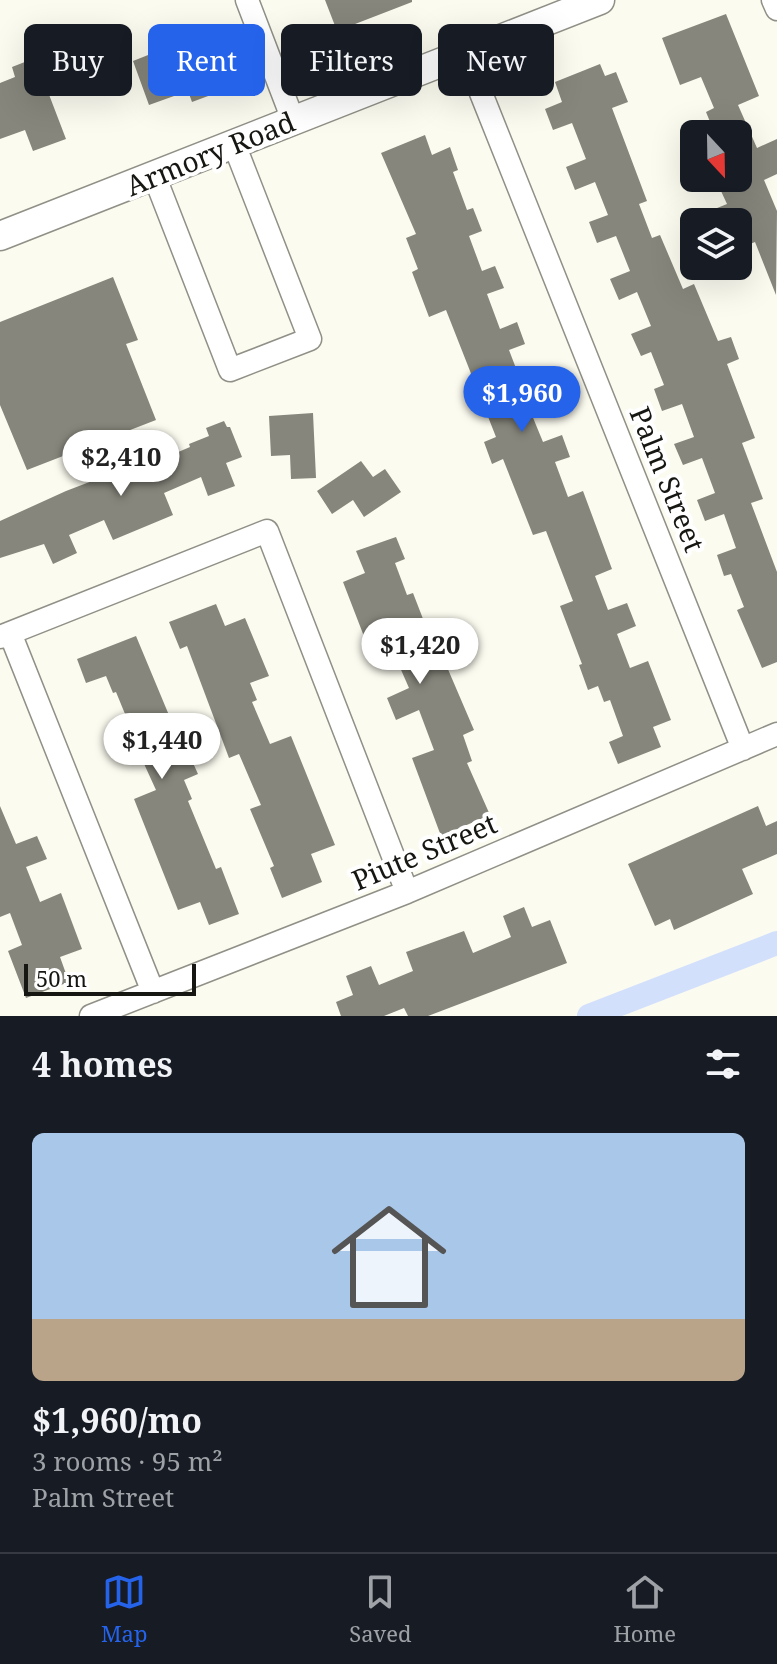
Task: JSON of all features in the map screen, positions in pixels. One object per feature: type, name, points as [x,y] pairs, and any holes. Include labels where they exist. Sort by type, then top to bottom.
[{"type":"main road","name":"Armory Road","points":[[539,24],[600,0]]},
{"type":"main road","name":"Armory Road","points":[[0,236],[438,64]]},
{"type":"street","points":[[247,0],[293,120]]},
{"type":"street","points":[[773,0],[777,9]]},
{"type":"street","name":"Palm Street","points":[[482,96],[743,749]]},
{"type":"street","points":[[154,175],[230,370],[310,339],[234,144]]},
{"type":"street","points":[[153,992],[5,635],[267,531],[407,892]]},
{"type":"street","name":"Piute Street","points":[[91,1016],[407,892],[777,734]]},
{"type":"building","points":[[325,0],[412,0],[355,24],[334,24]]},
{"type":"building","points":[[726,14],[759,96],[738,105],[745,120],[709,120],[706,112],[714,108],[701,77],[680,85],[662,38]]},
{"type":"building","points":[[148,55],[148,96],[174,96],[149,105],[133,61]]},
{"type":"building","points":[[24,62],[24,96],[50,96],[66,139],[33,151],[25,130],[0,139],[0,83],[15,77],[12,67]]},
{"type":"building","points":[[600,64],[605,76],[616,72],[628,102],[612,108],[647,201],[639,204],[652,238],[660,235],[683,289],[694,284],[718,341],[731,337],[739,359],[727,364],[755,438],[742,443],[763,499],[751,503],[777,572],[777,662],[762,668],[737,610],[744,607],[731,574],[724,576],[717,555],[736,548],[724,514],[705,521],[697,500],[715,493],[702,458],[683,465],[674,444],[694,437],[682,404],[662,411],[654,389],[664,385],[651,352],[641,356],[631,334],[651,326],[637,292],[619,300],[610,279],[630,271],[616,236],[597,243],[589,222],[608,215],[595,182],[575,190],[566,167],[586,159],[572,123],[553,130],[545,109],[562,102],[555,82]]},
{"type":"building","points":[[190,96],[208,96],[192,102]]},
{"type":"building","points":[[425,135],[432,155],[450,147],[458,170],[453,172],[467,210],[473,208],[482,231],[469,236],[482,271],[495,266],[504,288],[487,294],[500,329],[517,322],[525,344],[509,350],[522,384],[539,377],[548,401],[529,408],[543,442],[562,435],[570,457],[555,462],[568,497],[583,491],[612,569],[595,576],[608,610],[627,603],[636,626],[617,634],[630,668],[648,661],[671,720],[653,727],[661,747],[618,764],[609,742],[623,736],[610,700],[604,702],[598,686],[588,690],[579,665],[582,664],[560,606],[573,601],[546,531],[533,535],[503,459],[492,464],[484,442],[496,437],[446,310],[429,317],[412,272],[418,269],[406,238],[416,234],[381,153]]},
{"type":"building","points":[[752,137],[757,148],[777,139],[777,174],[764,180],[777,211],[776,295],[755,242],[752,243],[752,208],[717,208],[727,204],[721,192],[752,192]]},
{"type":"building","points":[[113,277],[138,340],[126,344],[156,420],[27,470],[0,405],[0,322]]},
{"type":"building","points":[[313,413],[316,478],[291,479],[290,455],[271,456],[269,416]]},
{"type":"building","points":[[224,421],[230,427],[242,457],[226,463],[235,486],[208,496],[201,477],[164,493],[173,515],[113,540],[104,520],[69,535],[77,553],[53,564],[44,544],[0,558],[0,521],[66,491],[113,473],[115,479],[190,447],[189,444],[209,436],[206,428]]},
{"type":"building","points":[[361,461],[373,477],[385,469],[401,492],[364,517],[353,500],[332,514],[317,491]]},
{"type":"building","points":[[396,537],[405,559],[395,563],[407,595],[413,593],[437,655],[441,653],[474,730],[463,735],[472,761],[467,763],[490,815],[441,836],[412,758],[434,750],[419,710],[396,720],[387,698],[409,688],[384,631],[365,639],[343,582],[365,573],[356,551]]},
{"type":"building","points":[[216,604],[225,626],[245,618],[269,676],[250,683],[257,700],[252,702],[270,744],[291,736],[335,845],[311,854],[322,882],[282,898],[270,868],[274,866],[250,809],[261,805],[239,754],[229,758],[187,646],[180,649],[169,622]]},
{"type":"building","points":[[136,636],[186,756],[189,754],[198,774],[184,780],[192,799],[188,801],[216,869],[221,867],[239,914],[209,925],[200,902],[178,910],[134,799],[156,790],[140,755],[121,763],[111,740],[132,731],[116,692],[113,693],[106,676],[86,683],[77,659]]},
{"type":"building","points":[[0,806],[16,844],[37,836],[47,859],[26,867],[40,902],[61,893],[82,949],[60,957],[69,982],[26,998],[8,951],[22,945],[10,913],[0,917]]},
{"type":"building","points":[[758,806],[766,826],[777,821],[777,854],[742,869],[753,894],[674,930],[670,919],[655,926],[628,864]]},
{"type":"building","points":[[524,907],[532,927],[550,920],[567,963],[428,1016],[408,1016],[404,1008],[384,1016],[341,1016],[336,1002],[353,995],[346,976],[371,966],[379,985],[413,971],[406,952],[464,931],[473,953],[511,937],[503,916]]},
{"type":"waterway","points":[[589,1016],[777,943]]}]
